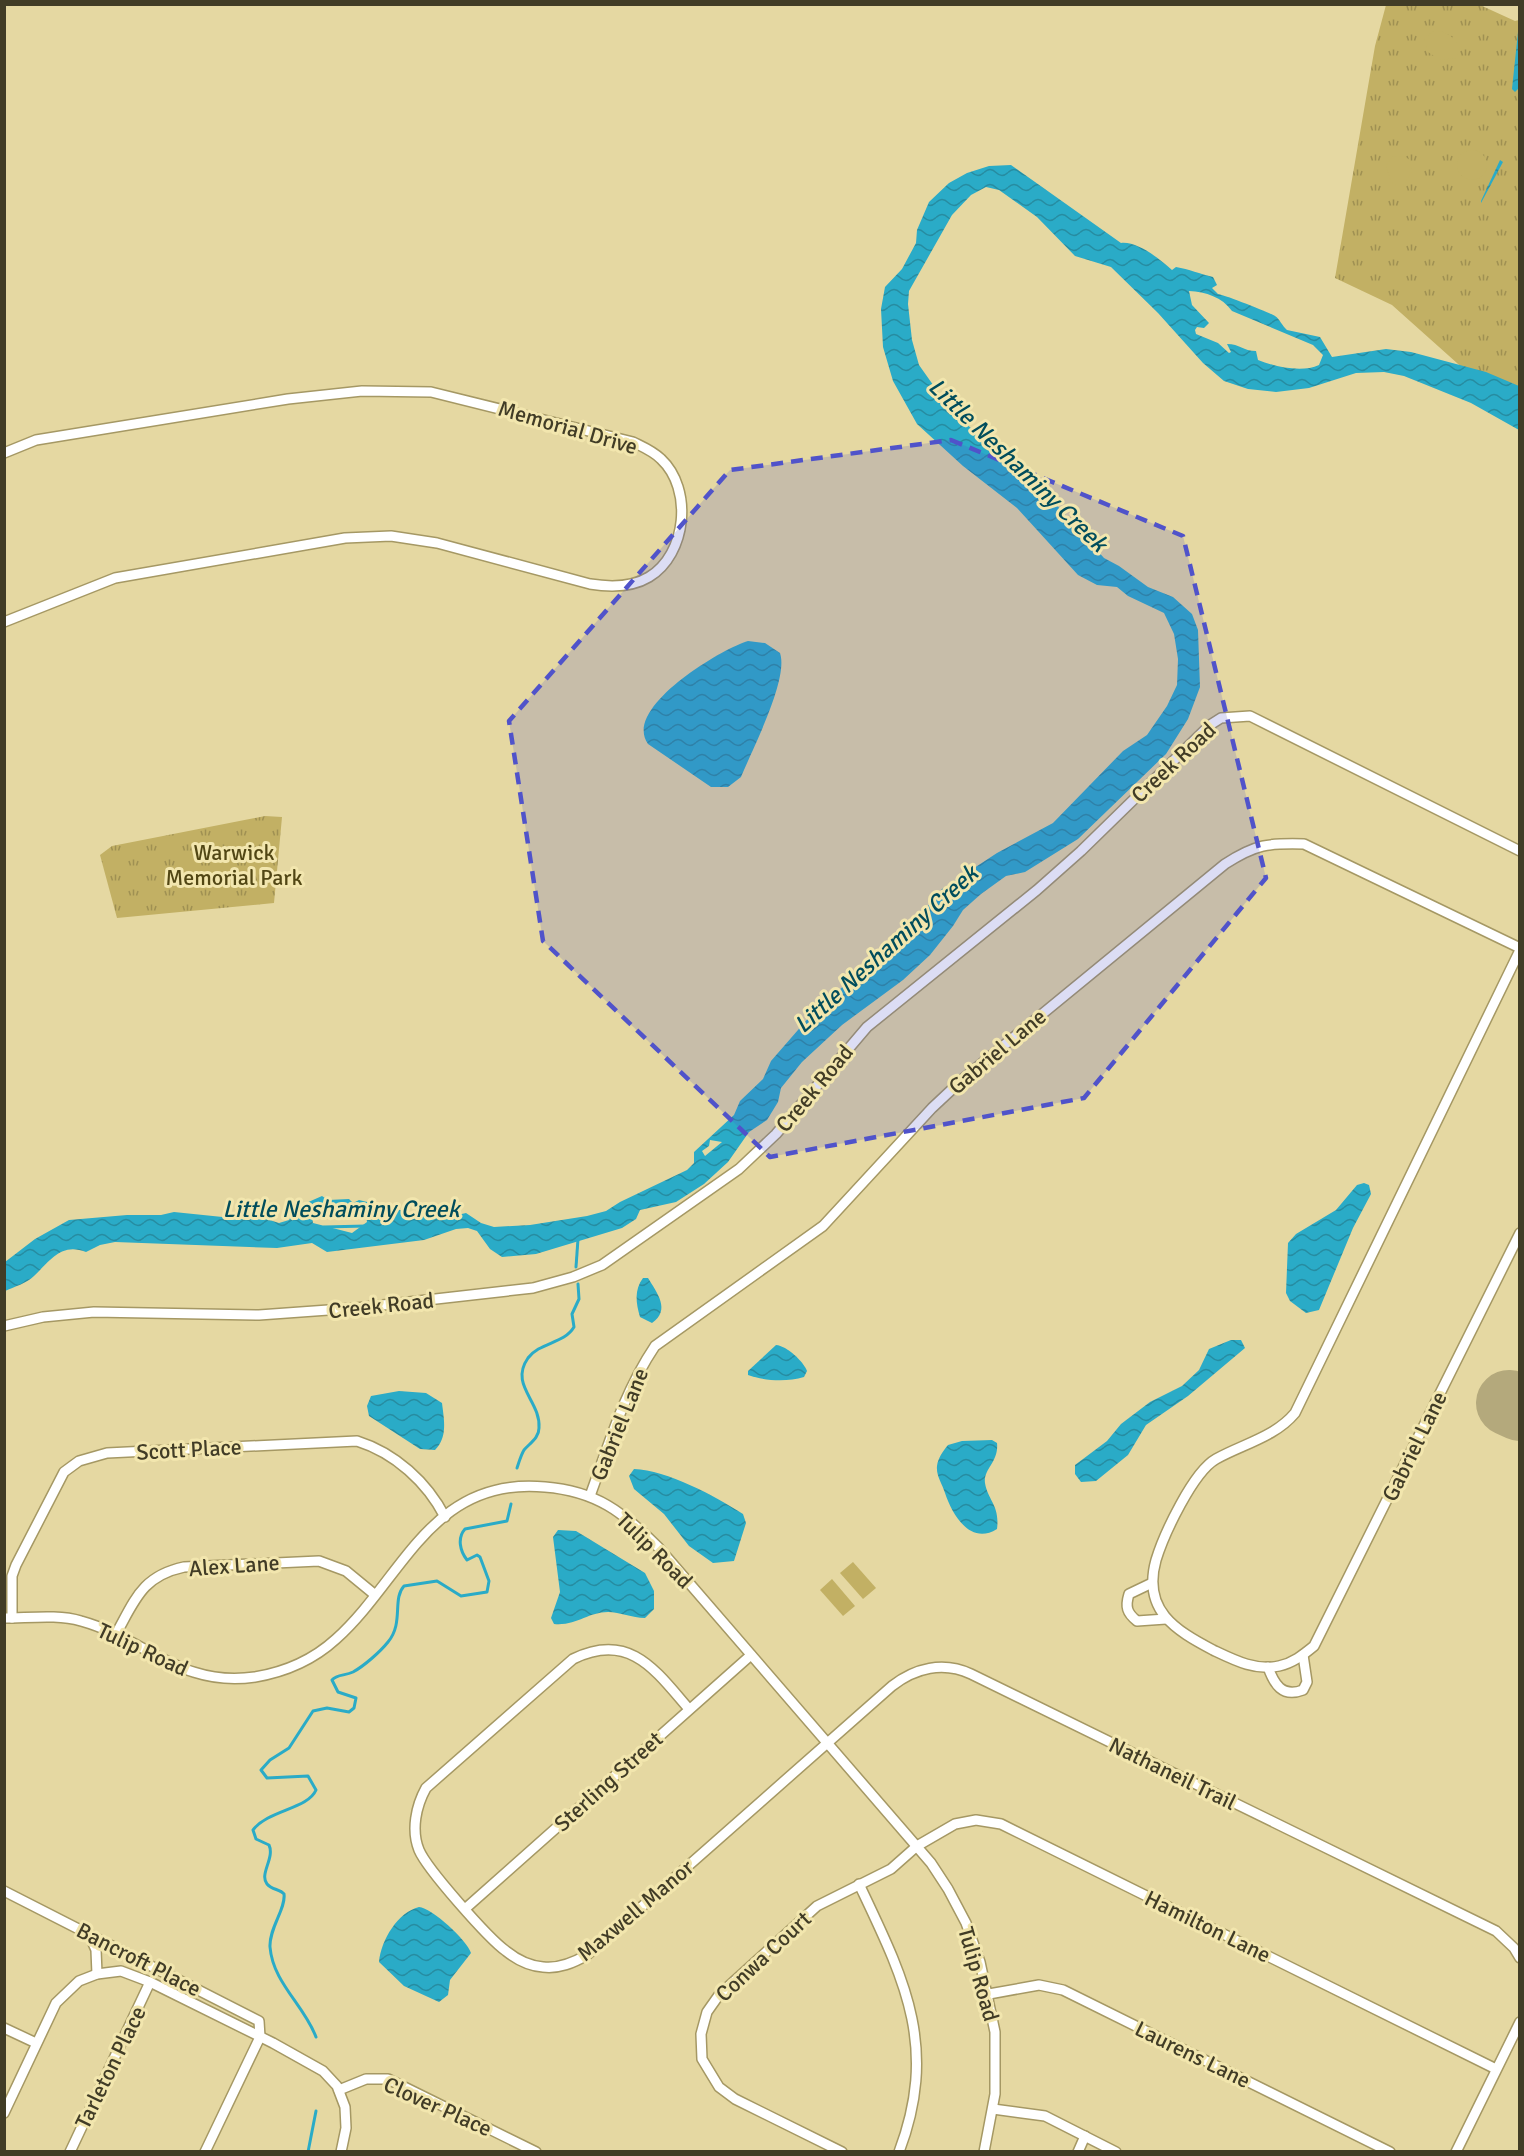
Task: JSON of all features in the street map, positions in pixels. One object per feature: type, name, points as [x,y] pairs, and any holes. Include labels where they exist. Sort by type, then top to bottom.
[{"type":"street","name":"Memorial Drive","points":[[4,453],[36,440],[288,399],[362,391],[431,392],[622,440],[651,451],[663,460],[675,480],[682,495],[682,512],[672,551],[661,568],[647,578],[628,585],[590,584],[437,543],[391,536],[345,538],[115,578],[4,622]]},
{"type":"street","name":"Creek Road","points":[[4,1326],[43,1317],[94,1312],[259,1315],[356,1308],[533,1288],[573,1277],[602,1265],[720,1184],[751,1158],[776,1134],[867,1027],[1081,851],[1210,725],[1221,718],[1250,716],[1520,851]]},
{"type":"street","name":"Gabriel Lane","points":[[590,1496],[627,1394],[640,1366],[655,1346],[823,1226],[932,1108],[963,1079],[1225,864],[1250,849],[1267,844],[1304,844],[1520,949],[1295,1413],[1278,1429],[1215,1460],[1202,1470],[1193,1482],[1161,1546],[1152,1583],[1155,1598],[1166,1619],[1180,1632],[1232,1659],[1249,1665],[1268,1667],[1292,1662],[1314,1646],[1520,1233]]},
{"type":"street","name":"Scott Place","points":[[8,1618],[16,1565],[57,1480],[79,1461],[107,1453],[357,1441],[388,1455],[426,1486],[446,1517]]},
{"type":"street","name":"Tulip Road","points":[[8,1618],[81,1620],[116,1634],[186,1672],[224,1678],[255,1677],[301,1664],[323,1649],[346,1629],[421,1537],[472,1499],[513,1487],[550,1487],[590,1496],[609,1505],[638,1527],[752,1655],[937,1870],[966,1923],[989,1994],[997,2051],[993,2109],[984,2151]]},
{"type":"street","name":"Alex Lane","points":[[116,1634],[148,1582],[165,1572],[184,1567],[319,1561],[346,1571],[374,1594]]},
{"type":"street","points":[[1152,1583],[1129,1594],[1126,1605],[1129,1615],[1137,1621],[1166,1619]]},
{"type":"street","name":"Maxwell Manor","points":[[689,1709],[650,1664],[642,1659],[610,1650],[590,1653],[573,1659],[426,1788],[418,1806],[417,1841],[431,1869],[499,1945],[517,1959],[543,1967],[570,1964],[587,1955],[828,1744]]},
{"type":"street","name":"Sterling Street","points":[[466,1908],[752,1655]]},
{"type":"street","points":[[1268,1667],[1274,1685],[1294,1693],[1303,1690],[1307,1682],[1303,1655]]},
{"type":"street","name":"Nathaneil Trail","points":[[828,1744],[892,1686],[913,1672],[942,1668],[962,1670],[1496,1931],[1514,1948],[1520,1958]]},
{"type":"street","name":"Hamilton Lane","points":[[917,1846],[955,1824],[976,1820],[1001,1824],[1496,2069]]},
{"type":"street","name":"Conwa Court","points":[[842,2151],[726,2094],[709,2073],[702,2059],[701,2034],[707,2012],[719,1995],[817,1906],[891,1869],[917,1846]]},
{"type":"street","points":[[859,1884],[903,1978],[914,2028],[915,2094],[907,2130],[899,2151]]},
{"type":"street","name":"Bancroft Place","points":[[4,1891],[259,2021],[260,2037]]},
{"type":"street","points":[[89,1934],[96,1950],[97,1974]]},
{"type":"street","points":[[4,2113],[51,2012],[63,1994],[80,1981],[97,1974],[121,1971],[150,1982],[317,2067],[339,2090],[346,2118],[341,2151]]},
{"type":"street","name":"Tarleton Place","points":[[70,2151],[150,1982]]},
{"type":"street","name":"Laurens Lane","points":[[989,1994],[1039,1985],[1063,1990],[1390,2151]]},
{"type":"street","points":[[1456,2151],[1520,2022]]},
{"type":"street","points":[[4,2028],[36,2043]]},
{"type":"street","points":[[205,2151],[260,2037]]},
{"type":"street","name":"Clover Place","points":[[339,2090],[366,2079],[388,2079],[536,2151]]},
{"type":"street","points":[[993,2109],[1045,2116],[1116,2151]]},
{"type":"street","points":[[1078,2151],[1085,2136]]},
{"type":"highlighted area","points":[[951,440],[1183,536],[1266,878],[1084,1098],[770,1157],[543,941],[509,721],[730,470]]},
{"type":"green space","points":[[1386,5],[1480,5],[1515,21],[1519,20],[1519,400],[1467,372],[1392,305],[1335,278],[1375,46]]},
{"type":"green space","points":[[1434,31],[1446,33],[1456,41],[1460,49],[1456,58],[1440,60],[1428,52],[1424,38]]},
{"type":"green space","points":[[1472,150],[1478,151],[1486,159],[1486,171],[1478,179],[1472,180],[1466,179],[1458,171],[1457,165],[1458,159],[1466,151]]},
{"type":"green space","points":[[1404,156],[1410,160],[1412,171],[1403,186],[1397,186],[1391,182],[1386,166],[1392,157]]},
{"type":"green space","name":"Warwick Memorial Park","points":[[265,816],[282,817],[274,903],[117,918],[100,855],[112,846]]},
{"type":"green space","points":[[853,1562],[876,1588],[863,1599],[840,1573]]},
{"type":"green space","points":[[832,1579],[855,1606],[843,1616],[820,1590]]},
{"type":"water","points":[[1518,32],[1518,89],[1515,92],[1512,89]]},
{"type":"water","points":[[1500,160],[1503,162],[1481,203],[1481,201]]},
{"type":"water","points":[[1011,165],[1121,243],[1141,248],[1172,270],[1176,267],[1213,277],[1217,285],[1212,288],[1218,294],[1272,314],[1287,330],[1320,337],[1332,357],[1386,349],[1411,352],[1486,372],[1519,386],[1519,430],[1471,403],[1404,376],[1384,372],[1356,373],[1309,388],[1276,392],[1248,389],[1224,381],[1203,363],[1158,313],[1111,267],[1075,256],[1037,217],[999,190],[986,187],[971,195],[952,215],[909,291],[912,340],[919,365],[948,406],[977,434],[987,438],[1045,492],[1104,558],[1148,587],[1173,597],[1192,614],[1198,630],[1200,687],[1188,719],[1166,754],[1078,839],[1025,872],[1006,876],[963,910],[930,955],[903,980],[842,1025],[802,1062],[781,1088],[778,1102],[767,1120],[749,1132],[728,1162],[704,1184],[676,1202],[640,1210],[636,1219],[622,1228],[536,1254],[502,1257],[490,1249],[477,1231],[468,1228],[456,1229],[424,1240],[327,1252],[312,1243],[277,1248],[115,1242],[100,1245],[86,1252],[70,1249],[63,1251],[31,1278],[5,1291],[5,1262],[35,1239],[69,1220],[127,1215],[161,1215],[174,1212],[242,1219],[263,1218],[279,1223],[289,1220],[297,1207],[322,1196],[328,1200],[349,1199],[353,1203],[359,1200],[412,1213],[441,1206],[453,1216],[466,1213],[481,1223],[494,1227],[530,1225],[606,1211],[687,1170],[694,1163],[694,1152],[734,1115],[740,1101],[763,1079],[771,1061],[811,1015],[911,926],[942,889],[997,853],[1053,823],[1123,751],[1147,735],[1167,706],[1177,685],[1178,659],[1174,634],[1164,613],[1128,596],[1117,587],[1097,585],[1078,575],[1017,508],[963,466],[917,424],[893,381],[883,347],[881,309],[885,287],[902,269],[916,243],[917,230],[929,202],[949,183],[967,173],[989,166]],"holes":[[[1189,291],[1213,296],[1232,311],[1313,345],[1323,355],[1319,365],[1305,369],[1281,367],[1258,360],[1256,351],[1227,344],[1231,352],[1229,353],[1218,343],[1196,334],[1197,327],[1204,328],[1209,323],[1192,305]],[[710,1140],[722,1142],[705,1156],[702,1151],[709,1146]],[[321,1210],[362,1214],[366,1216],[367,1222],[352,1233],[313,1223],[312,1217]]]},
{"type":"water","points":[[748,641],[765,643],[780,653],[781,665],[775,697],[741,777],[728,787],[711,787],[648,744],[644,730],[649,714],[661,698],[678,682],[717,655]]},
{"type":"water","points":[[1364,1183],[1369,1185],[1371,1194],[1353,1228],[1319,1310],[1306,1313],[1290,1301],[1286,1293],[1288,1243],[1296,1234],[1336,1210],[1357,1185]]},
{"type":"water","points":[[643,1278],[648,1278],[660,1301],[661,1313],[652,1323],[640,1317],[638,1307],[637,1292]]},
{"type":"water","points":[[1231,1340],[1241,1340],[1245,1348],[1188,1396],[1146,1425],[1128,1455],[1096,1481],[1081,1482],[1075,1474],[1075,1465],[1107,1441],[1121,1424],[1150,1402],[1182,1386],[1199,1370],[1209,1349]]},
{"type":"water","points":[[776,1345],[790,1351],[805,1367],[807,1371],[804,1377],[776,1380],[748,1375],[748,1371]]},
{"type":"water","points":[[399,1391],[426,1393],[442,1403],[443,1434],[435,1450],[420,1449],[369,1416],[367,1406],[371,1396]]},
{"type":"water","points":[[992,1440],[997,1443],[997,1450],[986,1474],[985,1483],[997,1514],[997,1529],[978,1534],[963,1525],[952,1510],[938,1476],[937,1466],[938,1460],[948,1445],[962,1441]]},
{"type":"water","points":[[634,1469],[647,1470],[676,1479],[705,1492],[743,1514],[746,1523],[734,1561],[713,1563],[689,1546],[664,1514],[634,1489],[629,1476]]},
{"type":"water","points":[[558,1530],[576,1531],[645,1573],[654,1591],[654,1609],[645,1618],[608,1612],[594,1614],[569,1623],[554,1624],[551,1618],[560,1592],[553,1537]]},
{"type":"water","points":[[419,1907],[448,1925],[463,1940],[471,1953],[450,1980],[448,1995],[439,2002],[404,1986],[379,1962],[383,1945],[392,1928],[404,1915]]},
{"type":"waterway","name":"Little Neshaminy Creek","points":[[324,1227],[366,1226]]},
{"type":"waterway","points":[[576,1267],[578,1239]]},
{"type":"waterway","points":[[517,1468],[524,1450],[539,1432],[538,1418],[524,1385],[523,1368],[533,1353],[564,1337],[574,1327],[572,1314],[579,1299],[578,1284]]},
{"type":"waterway","points":[[316,2037],[311,2025],[283,1983],[272,1960],[270,1940],[283,1906],[284,1894],[269,1886],[265,1880],[270,1855],[269,1845],[256,1839],[253,1830],[268,1818],[305,1801],[316,1790],[308,1776],[267,1778],[261,1770],[270,1760],[289,1748],[313,1711],[327,1708],[349,1712],[354,1708],[356,1698],[338,1692],[332,1680],[357,1669],[388,1642],[396,1627],[399,1598],[404,1586],[437,1581],[461,1596],[487,1592],[489,1581],[480,1557],[477,1555],[467,1560],[461,1549],[461,1536],[465,1529],[507,1521],[511,1504]]},
{"type":"waterway","points":[[308,2152],[316,2111]]},
{"type":"runway","points":[[1509,1403],[1520,1408]]}]
